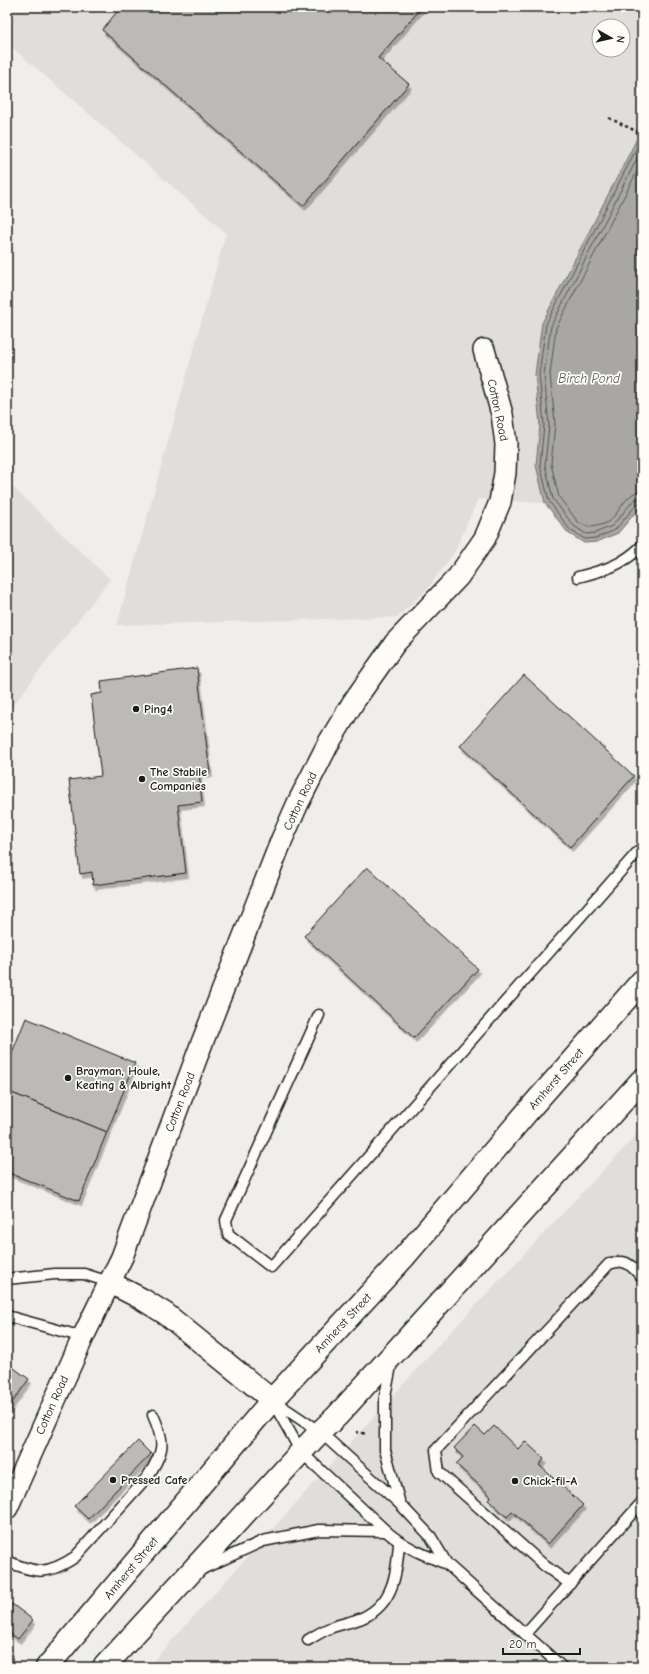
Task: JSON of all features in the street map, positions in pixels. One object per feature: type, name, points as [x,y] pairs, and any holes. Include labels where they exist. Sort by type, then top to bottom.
[{"type":"highway","name":"Amherst Street","points":[[47,1667],[272,1400],[405,1256],[533,1105],[642,981]]},
{"type":"highway","points":[[104,1667],[301,1452],[337,1416],[394,1354],[642,1080]]},
{"type":"street","name":"Cotton Road","points":[[7,1508],[13,1478],[122,1257],[200,1048],[282,839],[316,767],[354,701],[395,643],[458,577],[485,538],[500,502],[505,473],[506,444],[502,414],[484,350]]},
{"type":"street","points":[[109,1282],[142,1299],[166,1314],[272,1400]]},
{"type":"lane","points":[[578,576],[609,569],[631,556],[642,546]]},
{"type":"lane","points":[[319,1015],[226,1220],[228,1234],[271,1267],[642,847]]},
{"type":"lane","points":[[570,1584],[545,1566],[439,1472],[436,1450],[609,1264],[619,1260],[628,1264],[642,1277]]},
{"type":"lane","points":[[7,1279],[55,1274],[84,1274],[109,1282]]},
{"type":"lane","points":[[7,1316],[83,1337]]},
{"type":"lane","points":[[394,1354],[385,1396],[385,1450],[400,1504]]},
{"type":"lane","points":[[272,1400],[320,1432],[400,1504],[431,1537],[447,1564],[562,1667]]},
{"type":"lane","points":[[272,1400],[301,1452],[399,1543],[420,1554],[447,1564]]},
{"type":"lane","points":[[7,1561],[33,1570],[47,1571],[59,1567],[75,1557],[148,1476],[157,1462],[162,1447],[161,1433],[153,1415]]},
{"type":"lane","points":[[525,1634],[642,1502]]},
{"type":"lane","points":[[189,1575],[263,1541],[319,1530],[386,1531]]},
{"type":"lane","points":[[308,1640],[328,1629],[362,1618],[374,1611],[385,1599],[394,1583],[397,1569],[399,1543]]},
{"type":"path","points":[[609,118],[642,134]]},
{"type":"path","points":[[355,1432],[367,1434]]},
{"type":"shaded area","points":[[7,7],[642,7],[642,129],[542,323],[535,374],[540,425],[536,465],[545,503],[478,499],[454,553],[428,588],[398,617],[117,625],[226,233],[7,43]]},
{"type":"shaded area","points":[[7,482],[110,579],[7,713]]},
{"type":"shaded area","points":[[642,1129],[642,1667],[148,1667],[444,1339]]},
{"type":"water","name":"Birch Pond","points":[[642,129],[642,505],[618,533],[597,542],[584,543],[568,533],[545,503],[536,465],[540,425],[535,374],[542,323]]},
{"type":"building","points":[[121,7],[422,7],[378,58],[409,84],[303,206],[102,30]]},
{"type":"building","points":[[197,668],[210,773],[199,774],[202,802],[178,805],[186,873],[93,885],[92,872],[80,874],[69,780],[101,776],[91,695],[102,693],[101,681]]},
{"type":"building","points":[[524,675],[634,776],[570,847],[460,746]]},
{"type":"building","points":[[367,867],[478,969],[414,1038],[304,936]]},
{"type":"building","name":"Brayman, Houle, Keating & Albright","points":[[26,1018],[135,1063],[107,1132],[7,1091],[7,1065]]},
{"type":"building","points":[[7,1091],[107,1132],[79,1201],[7,1172]]},
{"type":"building","points":[[7,1363],[29,1379],[7,1410]]},
{"type":"building","name":"Chick-fil-A","points":[[475,1426],[485,1435],[494,1426],[518,1449],[525,1441],[544,1459],[539,1465],[583,1505],[548,1544],[512,1511],[507,1517],[488,1499],[491,1496],[456,1464],[463,1457],[454,1448]]},
{"type":"building","name":"Pressed Cafe","points":[[138,1441],[151,1454],[88,1519],[74,1506]]},
{"type":"building","points":[[12,1604],[33,1620],[18,1639],[7,1631],[7,1610]]},
{"type":"place","name":"Ping4","points":[[136,709]]},
{"type":"place","name":"The Stabile Companies","points":[[142,779]]},
{"type":"place","name":"Brayman, Houle, Keating & Albright","points":[[68,1078]]},
{"type":"place","name":"Pressed Cafe","points":[[113,1480]]},
{"type":"place","name":"Chick-fil-A","points":[[515,1481]]}]
